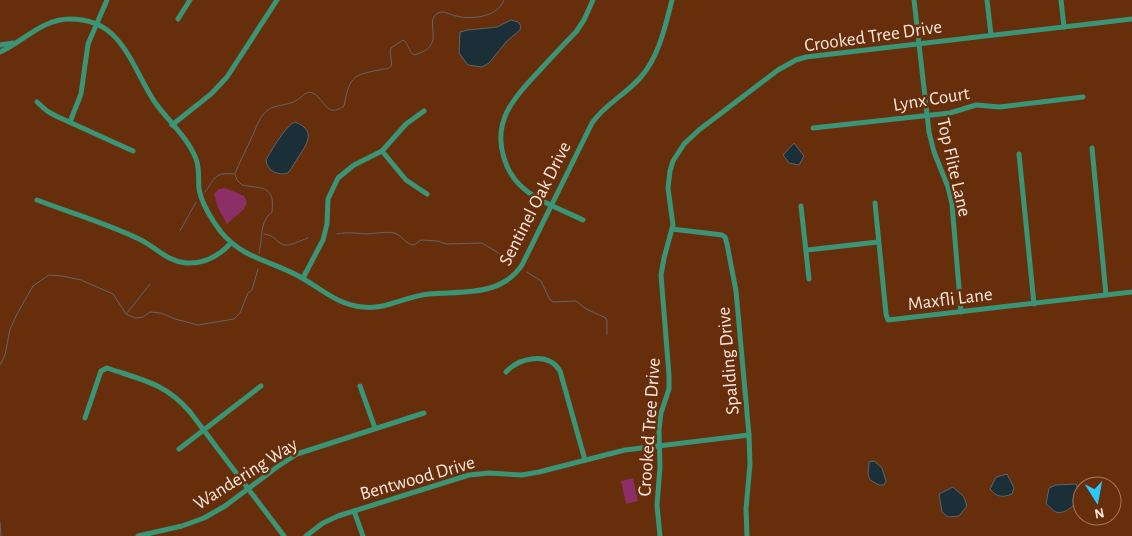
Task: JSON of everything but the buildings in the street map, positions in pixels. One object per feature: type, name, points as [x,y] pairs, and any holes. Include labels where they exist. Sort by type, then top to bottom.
[{"type":"street","points":[[70,122],[81,94],[86,54],[106,0]]},
{"type":"street","points":[[178,19],[190,0]]},
{"type":"street","points":[[172,125],[211,94],[227,77],[278,0]]},
{"type":"street","points":[[583,220],[526,191],[510,172],[502,149],[501,136],[502,124],[512,101],[576,32],[593,0]]},
{"type":"street","name":"Sentinel Oak Drive","points":[[0,52],[45,24],[59,20],[79,19],[96,24],[111,33],[122,46],[153,100],[188,145],[197,161],[200,190],[208,212],[216,226],[231,243],[246,254],[303,278],[333,299],[363,308],[385,306],[425,294],[449,294],[491,288],[507,281],[518,270],[596,116],[639,79],[650,65],[657,52],[672,0]]},
{"type":"street","name":"Top Flite Lane","points":[[914,0],[931,142],[946,181],[952,204],[961,312]]},
{"type":"street","points":[[987,0],[991,35]]},
{"type":"street","points":[[1060,0],[1064,26]]},
{"type":"street","name":"Crooked Tree Drive","points":[[660,536],[657,505],[660,420],[669,382],[662,275],[664,258],[672,229],[668,188],[671,164],[684,144],[778,70],[796,60],[816,55],[1132,19]]},
{"type":"street","name":"Sentinel Oak Drive","points":[[0,45],[16,42]]},
{"type":"street","name":"Lynx Court","points":[[812,128],[927,116],[955,112],[976,105],[1000,107],[1083,97]]},
{"type":"street","points":[[37,102],[47,111],[133,150]]},
{"type":"street","points":[[303,278],[323,240],[327,224],[328,199],[338,178],[348,169],[382,151],[406,124],[424,111]]},
{"type":"street","points":[[1092,148],[1106,295]]},
{"type":"street","points":[[382,151],[406,180],[427,194]]},
{"type":"street","points":[[1019,154],[1034,304]]},
{"type":"street","points":[[37,200],[136,238],[165,256],[180,262],[191,263],[208,260],[220,253],[231,243]]},
{"type":"street","name":"Maxfli Lane","points":[[875,203],[888,320],[1132,292]]},
{"type":"street","points":[[801,206],[809,279]]},
{"type":"street","name":"Spalding Drive","points":[[672,229],[725,237],[736,291],[749,435],[750,464],[746,514],[747,536]]},
{"type":"street","points":[[807,250],[878,242]]},
{"type":"street","points":[[506,372],[515,364],[536,359],[546,359],[556,364],[560,371],[585,460]]},
{"type":"street","points":[[85,418],[101,371],[107,368],[165,389],[181,402],[284,536]]},
{"type":"street","points":[[179,449],[261,386]]},
{"type":"street","points":[[360,386],[375,428]]},
{"type":"street","name":"Wandering Way","points":[[138,536],[182,526],[204,518],[221,509],[277,466],[297,454],[424,413]]},
{"type":"street","name":"Bentwood Drive","points":[[306,536],[329,520],[354,510],[469,476],[489,474],[522,475],[612,452],[749,435]]},
{"type":"street","points":[[354,510],[363,536]]},
{"type":"shaded area","points":[[225,188],[244,196],[247,202],[244,209],[227,224],[218,208],[214,194],[219,189]]},
{"type":"shaded area","points":[[633,478],[638,501],[626,504],[621,481]]},
{"type":"water","points":[[511,20],[518,22],[521,26],[520,30],[507,41],[489,63],[482,67],[468,65],[459,53],[460,32],[497,27]]},
{"type":"water","points":[[295,122],[306,129],[308,133],[307,142],[288,173],[274,172],[268,167],[266,160],[283,133]]},
{"type":"water","points":[[794,143],[804,156],[799,165],[789,163],[783,155]]},
{"type":"water","points":[[874,461],[882,468],[886,481],[884,485],[879,485],[870,480],[868,474],[869,462]]},
{"type":"water","points":[[1007,474],[1014,488],[1012,494],[1002,496],[995,494],[990,489],[996,477]]},
{"type":"water","points":[[1072,484],[1072,507],[1060,513],[1054,511],[1046,504],[1049,488],[1056,485]]},
{"type":"water","points":[[953,487],[964,497],[967,506],[959,516],[948,517],[942,512],[939,494]]},
{"type":"waterway","points":[[259,253],[263,225],[272,212],[272,197],[262,188],[242,185],[237,180],[235,174],[262,116],[271,108],[294,102],[308,92],[317,96],[329,109],[338,109],[344,106],[348,88],[355,78],[359,75],[390,67],[391,48],[403,40],[414,55],[430,46],[433,40],[432,22],[438,13],[445,12],[469,18],[484,16],[496,10],[504,0]]},
{"type":"waterway","points":[[205,192],[219,175],[234,174]]},
{"type":"waterway","points":[[180,231],[196,202]]},
{"type":"waterway","points":[[337,234],[391,232],[414,245],[421,240],[438,241],[446,244],[482,243],[510,260]]},
{"type":"waterway","points":[[264,234],[285,245],[308,238]]},
{"type":"waterway","points":[[0,365],[5,355],[10,329],[18,312],[33,286],[49,275],[81,280],[113,294],[126,314],[135,318],[143,317],[150,312],[161,313],[198,325],[234,319],[240,313],[248,293],[252,290],[258,269]]},
{"type":"waterway","points":[[527,272],[541,281],[550,300],[554,302],[576,301],[586,309],[606,318],[607,335]]},
{"type":"waterway","points":[[127,313],[150,284]]},
{"type":"waterway","points":[[0,522],[1,536]]}]
